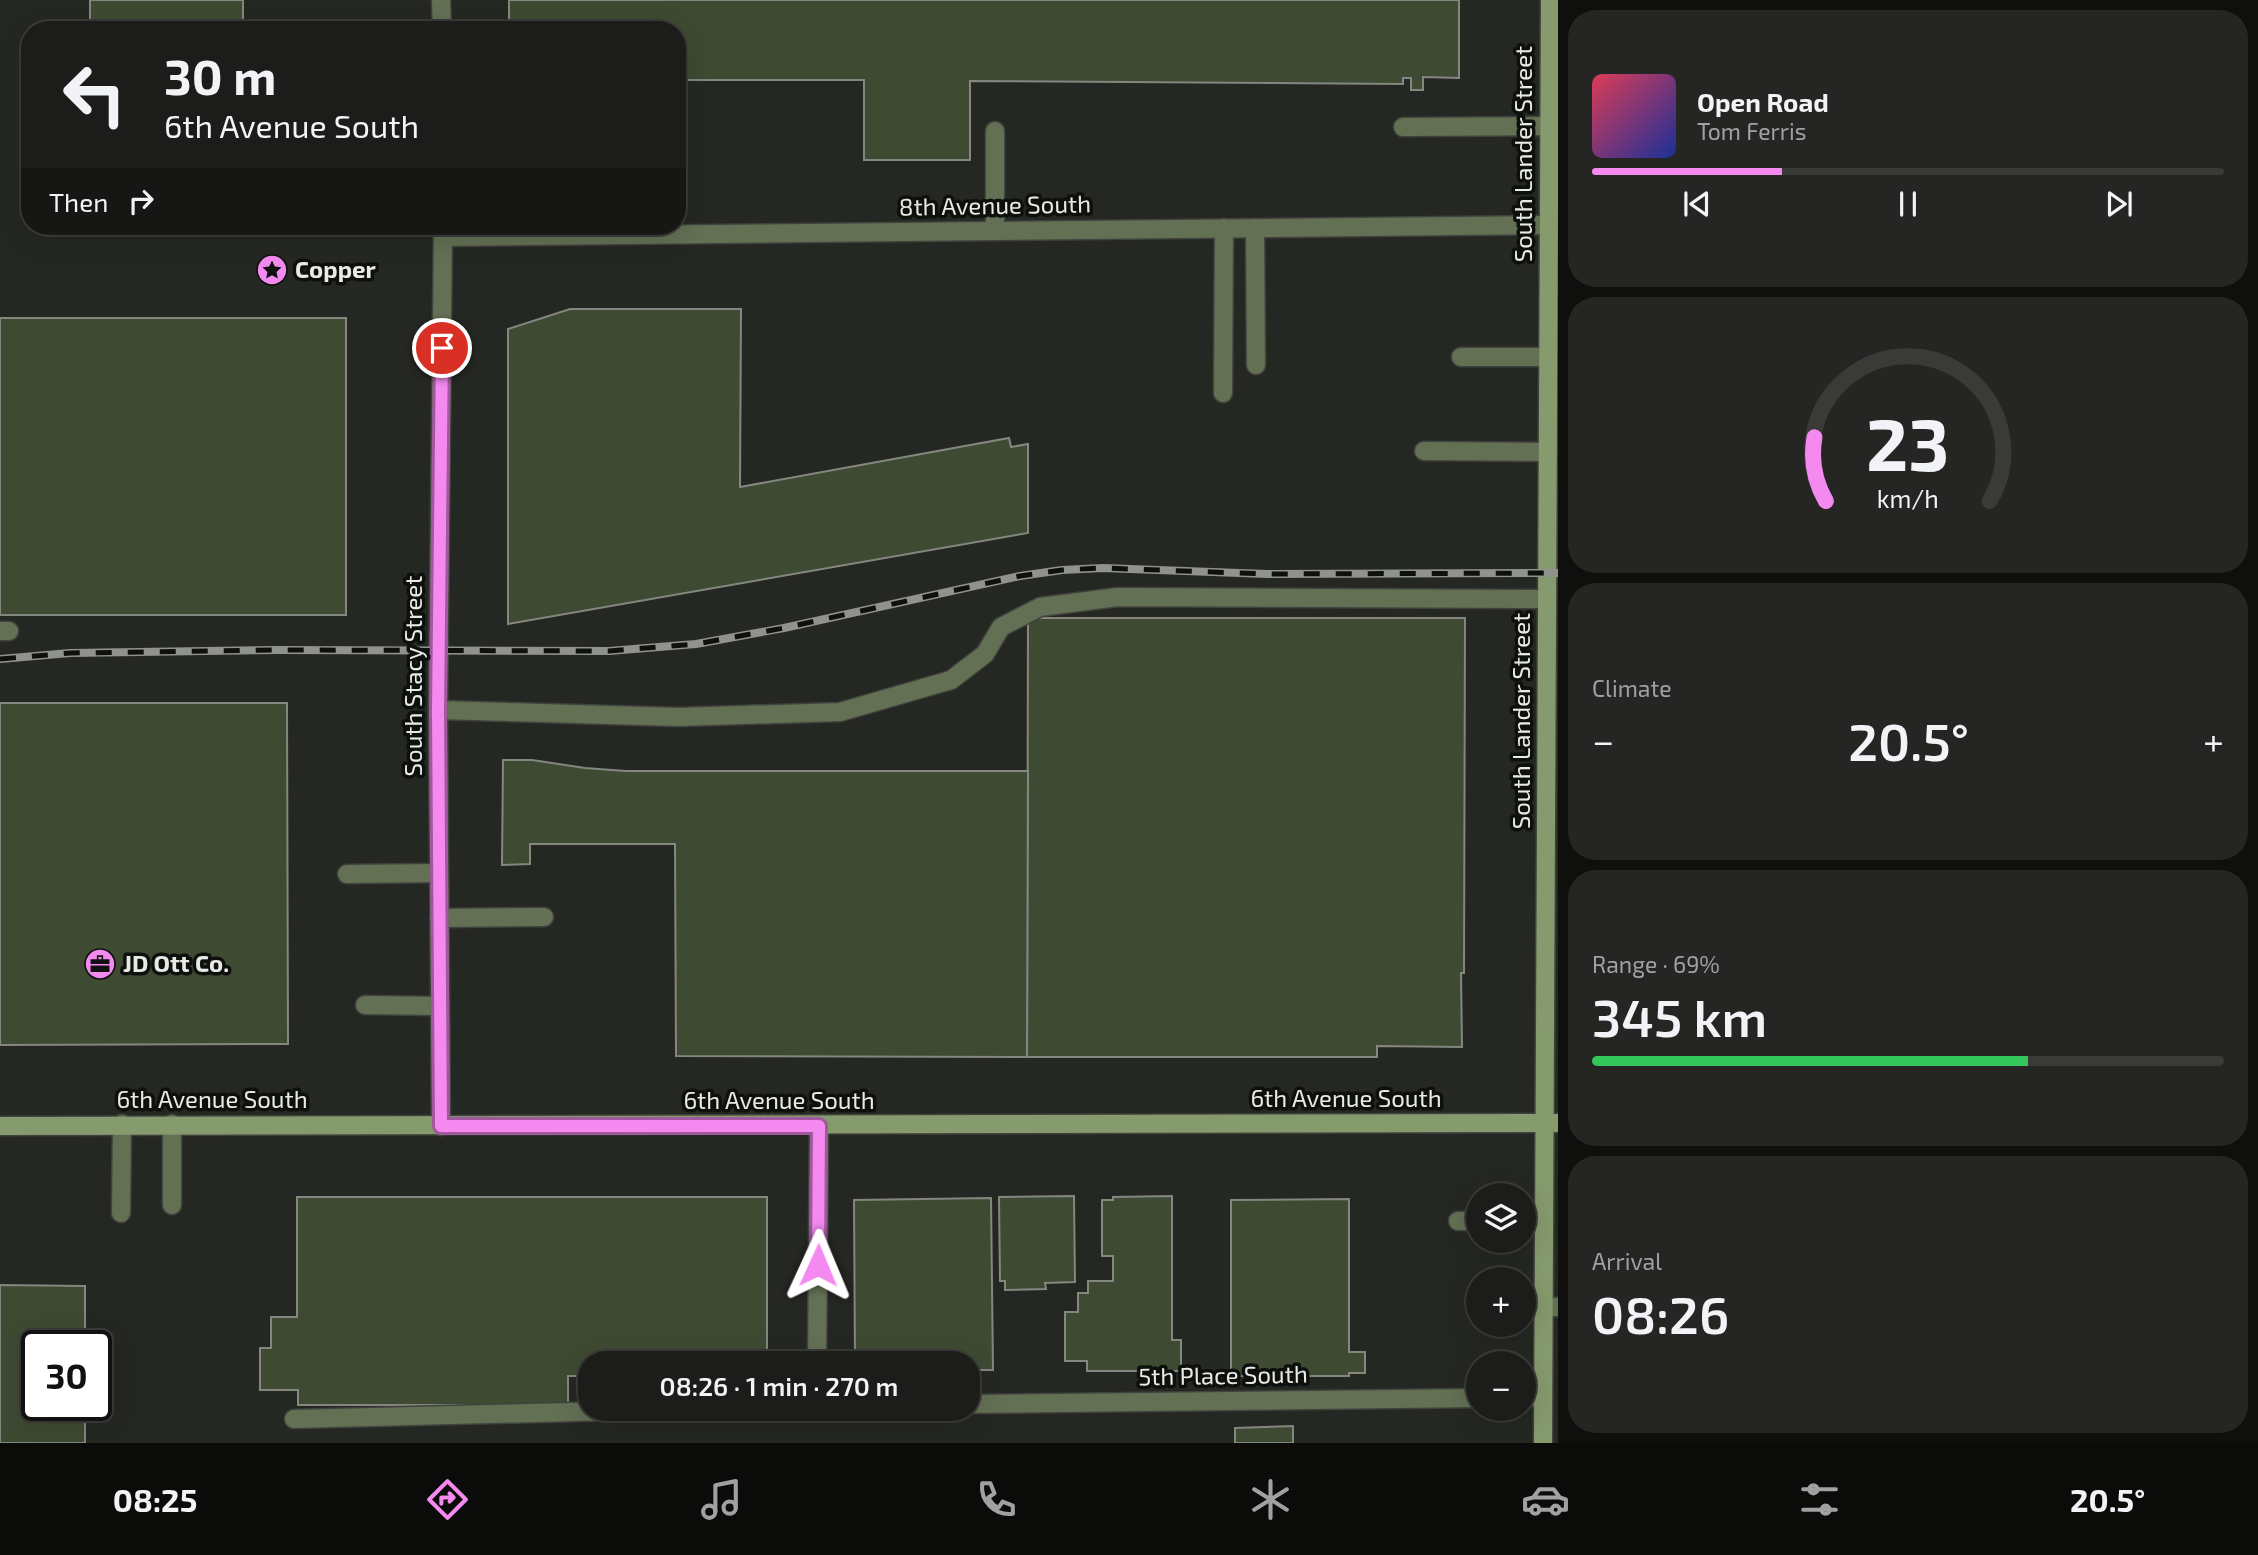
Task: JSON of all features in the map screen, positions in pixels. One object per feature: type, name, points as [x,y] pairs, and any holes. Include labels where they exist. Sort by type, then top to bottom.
[{"type":"street","points":[[441,0],[442,21]]},
{"type":"street","name":"South Lander Street","points":[[1543,1443],[1544,1397],[1551,1377],[1551,1307],[1544,1221],[1551,1123],[1552,844],[1547,599],[1552,556],[1547,452],[1547,357],[1553,291],[1551,232],[1554,28],[1550,0]]},
{"type":"street","points":[[1403,127],[1552,135]]},
{"type":"street","points":[[995,131],[995,231]]},
{"type":"street","points":[[1223,393],[1224,228]]},
{"type":"street","points":[[1255,228],[1256,365]]},
{"type":"street","name":"8th Avenue South","points":[[686,231],[1255,228],[1551,232]]},
{"type":"street","name":"South Stacy Street","points":[[441,1126],[438,710],[443,235]]},
{"type":"street","points":[[1461,357],[1547,357]]},
{"type":"street","points":[[1424,451],[1547,452]]},
{"type":"street","points":[[438,710],[678,717],[840,712],[951,680],[985,654],[1001,627],[1040,607],[1118,597],[1547,599]]},
{"type":"street","points":[[347,874],[439,873]]},
{"type":"street","points":[[439,918],[544,917]]},
{"type":"street","points":[[365,1005],[440,1006]]},
{"type":"street","name":"6th Avenue South","points":[[0,1126],[1551,1123]]},
{"type":"street","points":[[172,1124],[172,1205]]},
{"type":"street","points":[[121,1213],[122,1125]]},
{"type":"street","points":[[817,1351],[819,1126]]},
{"type":"street","points":[[1458,1221],[1466,1221]]},
{"type":"street","points":[[1536,1221],[1544,1221]]},
{"type":"street","points":[[1536,1397],[1544,1397]]},
{"type":"street","name":"5th Place South","points":[[980,1404],[1466,1398]]},
{"type":"street","points":[[294,1419],[578,1412]]},
{"type":"building","points":[[90,0],[243,0],[243,21],[90,21]]},
{"type":"building","points":[[509,0],[1459,0],[1459,78],[1423,77],[1423,90],[1411,90],[1411,78],[1403,78],[1403,84],[970,81],[970,160],[864,160],[864,80],[686,80],[686,21],[509,21]]},
{"type":"building","points":[[570,309],[741,309],[740,487],[1009,438],[1011,447],[1028,444],[1028,533],[508,624],[508,329]]},
{"type":"building","points":[[0,318],[346,318],[346,615],[0,615]]},
{"type":"building","points":[[1028,618],[1465,618],[1462,1047],[1377,1046],[1377,1057],[1027,1057]]},
{"type":"building","points":[[0,703],[287,703],[288,1044],[0,1045]]},
{"type":"building","points":[[503,760],[532,760],[626,771],[1028,771],[1027,1057],[676,1056],[675,844],[530,844],[530,864],[502,865]]},
{"type":"building","points":[[1074,1196],[1075,1282],[1045,1283],[1046,1289],[1005,1290],[1005,1281],[1000,1281],[999,1197]]},
{"type":"building","points":[[1172,1196],[1172,1340],[1181,1340],[1181,1371],[1087,1371],[1087,1361],[1065,1361],[1065,1312],[1078,1312],[1078,1293],[1088,1293],[1088,1281],[1113,1281],[1113,1256],[1102,1256],[1102,1200],[1113,1200],[1113,1197]]},
{"type":"building","points":[[297,1197],[767,1197],[767,1351],[578,1351],[578,1376],[568,1376],[568,1405],[298,1405],[298,1390],[260,1390],[260,1348],[271,1348],[271,1317],[297,1317]]},
{"type":"building","points":[[991,1198],[993,1370],[980,1370],[980,1351],[855,1351],[854,1200]]},
{"type":"building","points":[[1349,1199],[1349,1352],[1365,1352],[1365,1373],[1349,1373],[1349,1376],[1231,1376],[1231,1200]]},
{"type":"building","points":[[0,1285],[85,1286],[85,1330],[21,1330],[21,1421],[85,1421],[85,1443],[0,1443]]},
{"type":"building","points":[[1293,1426],[1293,1443],[1235,1443],[1235,1428]]},
{"type":"railway","points":[[0,659],[70,653],[279,650],[609,651],[696,644],[784,628],[1020,576],[1062,570],[1103,568],[1267,574],[1558,573]]},
{"type":"place","name":"Copper","points":[[272,270]]},
{"type":"place","name":"JD Ott Co.","points":[[100,964]]},
{"type":"route","points":[[442,348],[438,710],[441,1126],[819,1126],[818,1265]]}]
